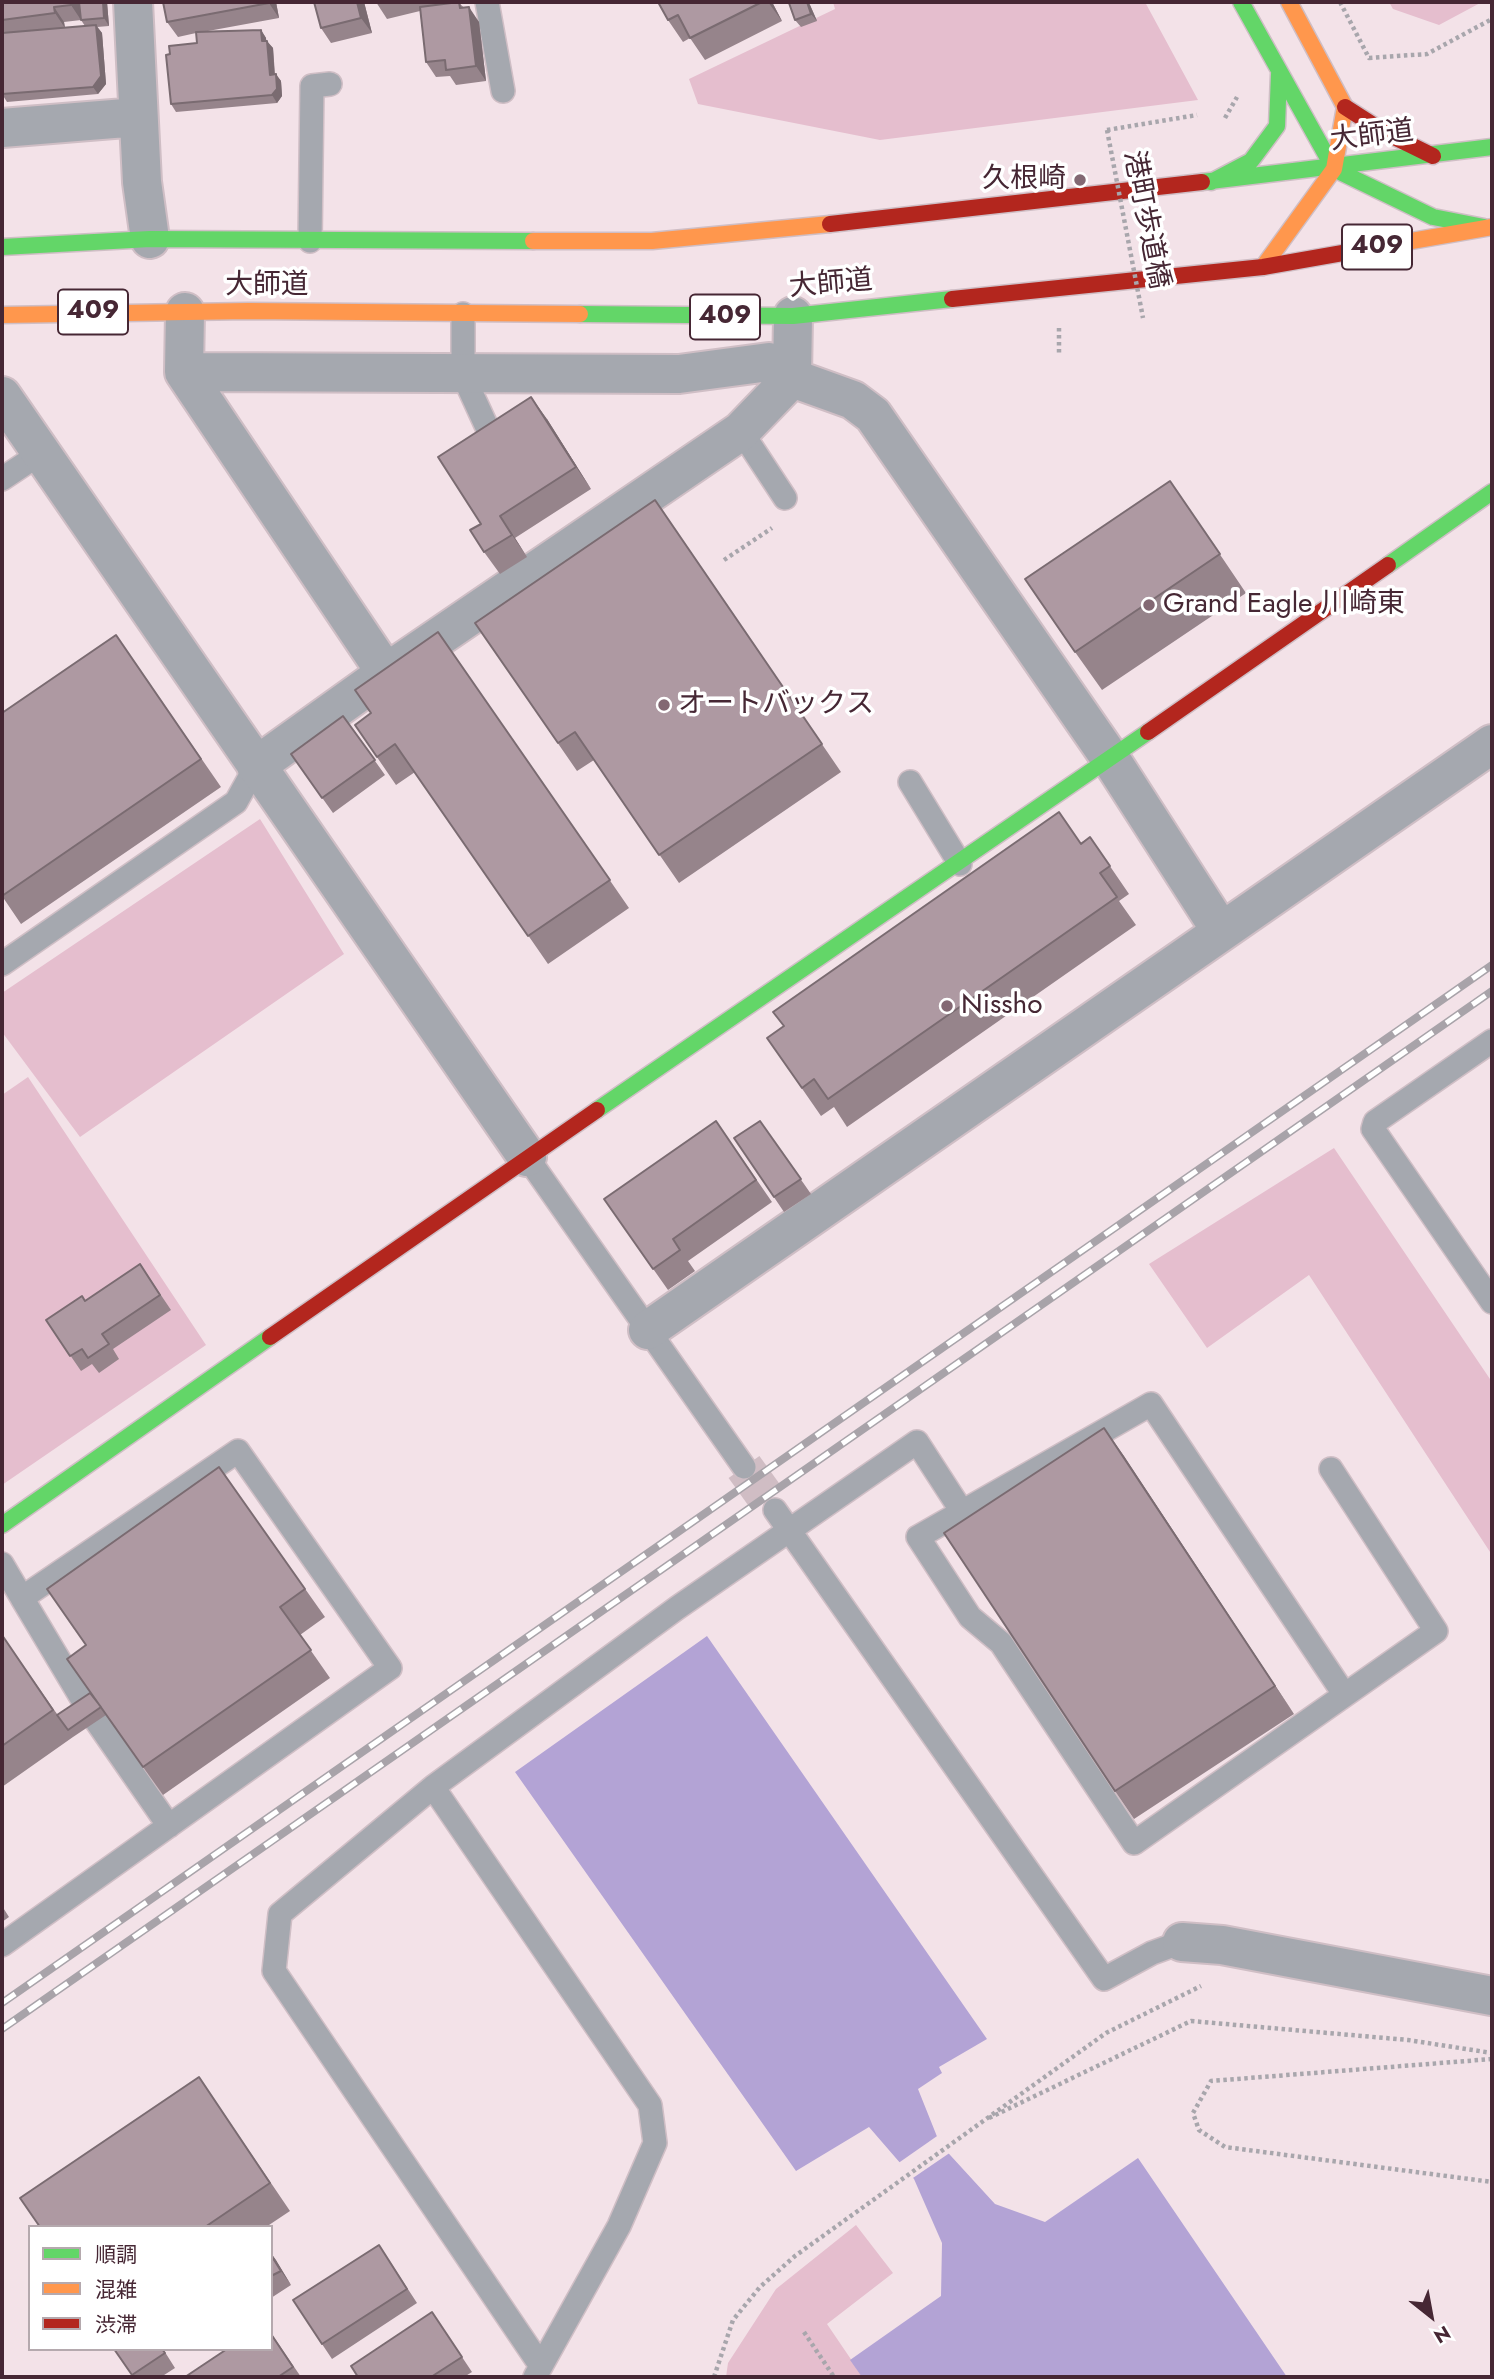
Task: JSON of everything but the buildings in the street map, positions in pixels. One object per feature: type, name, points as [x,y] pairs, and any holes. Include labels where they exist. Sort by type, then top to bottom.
[{"type":"main road","points":[[1241,2],[1334,169],[1433,217],[1491,228]]},
{"type":"main road","points":[[1289,2],[1345,107],[1384,132],[1433,156]]},
{"type":"main road","points":[[1210,182],[1251,161],[1277,126],[1279,74]]},
{"type":"main road","points":[[1263,267],[1334,169],[1345,107]]},
{"type":"main road","name":"大師道","points":[[2,247],[150,239],[652,241],[956,212],[1334,169],[1492,147]]},
{"type":"main road","name":"大師道","points":[[2,314],[185,312],[793,316],[1263,267],[1491,228]]},
{"type":"main road","points":[[2,1525],[527,1157],[960,864],[1492,492]]},
{"type":"street","points":[[133,2],[142,182],[150,239]]},
{"type":"street","points":[[2,128],[138,117]]},
{"type":"street","points":[[185,312],[184,372],[386,673]]},
{"type":"street","points":[[256,766],[386,673],[741,431],[780,370],[793,316]]},
{"type":"street","points":[[196,372],[463,375],[679,374],[780,370],[853,400],[873,415],[1110,758],[1221,932]]},
{"type":"street","points":[[2,397],[527,1157]]},
{"type":"street","points":[[648,1330],[1492,744]]},
{"type":"street","points":[[1182,1942],[1222,1945],[1492,1996]]},
{"type":"lane","points":[[487,2],[503,91]]},
{"type":"lane","points":[[310,241],[312,86],[330,84]]},
{"type":"lane","points":[[463,314],[463,375],[491,436]]},
{"type":"lane","points":[[741,431],[785,498]]},
{"type":"lane","points":[[2,479],[41,453]]},
{"type":"lane","points":[[2,964],[236,802],[256,766]]},
{"type":"lane","points":[[910,782],[960,864]]},
{"type":"lane","points":[[1492,1041],[1375,1122],[1373,1129],[1492,1303]]},
{"type":"lane","points":[[527,1157],[744,1467]]},
{"type":"lane","points":[[1331,1469],[1436,1631],[1134,1843],[1002,1643],[970,1617],[918,1537],[961,1510],[1048,1465],[1151,1404],[1345,1694]]},
{"type":"lane","points":[[433,1787],[650,2105],[655,2143],[620,2225],[538,2372],[274,1971],[280,1914],[433,1787],[677,1608],[917,1442],[961,1510]]},
{"type":"lane","points":[[2,1945],[390,1668],[238,1451],[22,1598]]},
{"type":"lane","points":[[775,1510],[1104,1979],[1152,1953],[1182,1942]]},
{"type":"lane","points":[[2,1564],[92,1714],[169,1826]]},
{"type":"path","points":[[1340,2],[1369,58],[1406,58],[1427,54],[1492,19]]},
{"type":"path","name":"港町歩道橋","points":[[1143,318],[1107,130],[1197,115]]},
{"type":"path","points":[[1059,321],[1059,353]]},
{"type":"path","points":[[724,560],[779,523]]},
{"type":"path","points":[[714,2377],[733,2320],[760,2287],[795,2256],[975,2124],[1106,2033],[1207,1983]]},
{"type":"path","points":[[975,2124],[1191,2021],[1408,2040],[1492,2053]]},
{"type":"path","points":[[1492,2059],[1211,2081],[1193,2113],[1199,2130],[1226,2147],[1492,2182]]},
{"type":"path","points":[[804,2332],[834,2377]]},
{"type":"shaded area","points":[[833,2],[1145,2],[1198,100],[880,140],[698,104],[689,79],[835,9]]},
{"type":"shaded area","points":[[1389,2],[1482,2],[1439,25],[1393,9]]},
{"type":"shaded area","points":[[260,819],[344,954],[80,1137],[2,1032],[2,993]]},
{"type":"shaded area","points":[[28,1077],[206,1345],[2,1485],[2,1095]]},
{"type":"shaded area","points":[[1334,1148],[1492,1382],[1492,1555],[1309,1275],[1207,1348],[1149,1264]]},
{"type":"shaded area","points":[[707,1636],[987,2039],[939,2067],[942,2073],[918,2089],[940,2144],[995,2204],[1045,2222],[1138,2158],[1287,2377],[862,2377],[850,2360],[941,2296],[942,2243],[914,2179],[869,2127],[796,2171],[515,1772]]},
{"type":"shaded area","points":[[856,2225],[893,2273],[827,2324],[863,2377],[726,2377],[728,2363],[776,2289]]},
{"type":"pier","points":[[940,2134],[951,2152],[910,2180],[897,2164]]},
{"type":"tunnel","points":[[744,1467],[775,1510]]},
{"type":"railway","points":[[2,2003],[1492,965]]},
{"type":"railway","points":[[2,2029],[1492,991]]},
{"type":"traffic: fast","points":[[1241,2],[1334,169],[1433,217],[1484,227]]},
{"type":"traffic: fast","points":[[1211,182],[1251,161],[1277,126],[1279,74]]},
{"type":"traffic: fast","points":[[1202,182],[1492,147]]},
{"type":"traffic: fast","points":[[2,247],[150,239],[533,241]]},
{"type":"traffic: fast","points":[[580,314],[793,316],[952,299]]},
{"type":"traffic: fast","points":[[1388,565],[1492,492]]},
{"type":"traffic: fast","points":[[597,1110],[1148,732]]},
{"type":"traffic: fast","points":[[2,1525],[270,1337]]},
{"type":"traffic: slow","points":[[1263,267],[1334,169],[1345,107],[1289,2]]},
{"type":"traffic: slow","points":[[533,241],[652,241],[830,224]]},
{"type":"traffic: slow","points":[[1371,248],[1492,227]]},
{"type":"traffic: slow","points":[[2,315],[248,311],[580,314]]},
{"type":"traffic: jam","points":[[1345,107],[1384,132],[1433,156]]},
{"type":"traffic: jam","points":[[830,224],[1202,182]]},
{"type":"traffic: jam","points":[[952,299],[1263,267],[1371,248]]},
{"type":"traffic: jam","points":[[1148,732],[1388,565]]},
{"type":"traffic: jam","points":[[270,1337],[597,1110]]},
{"type":"place","name":"久根崎","points":[[1080,180]]},
{"type":"place","name":"Grand Eagle 川崎東","points":[[1149,605]]},
{"type":"place","name":"オートバックス","points":[[664,705]]},
{"type":"place","name":"Nissho","points":[[947,1006]]}]
